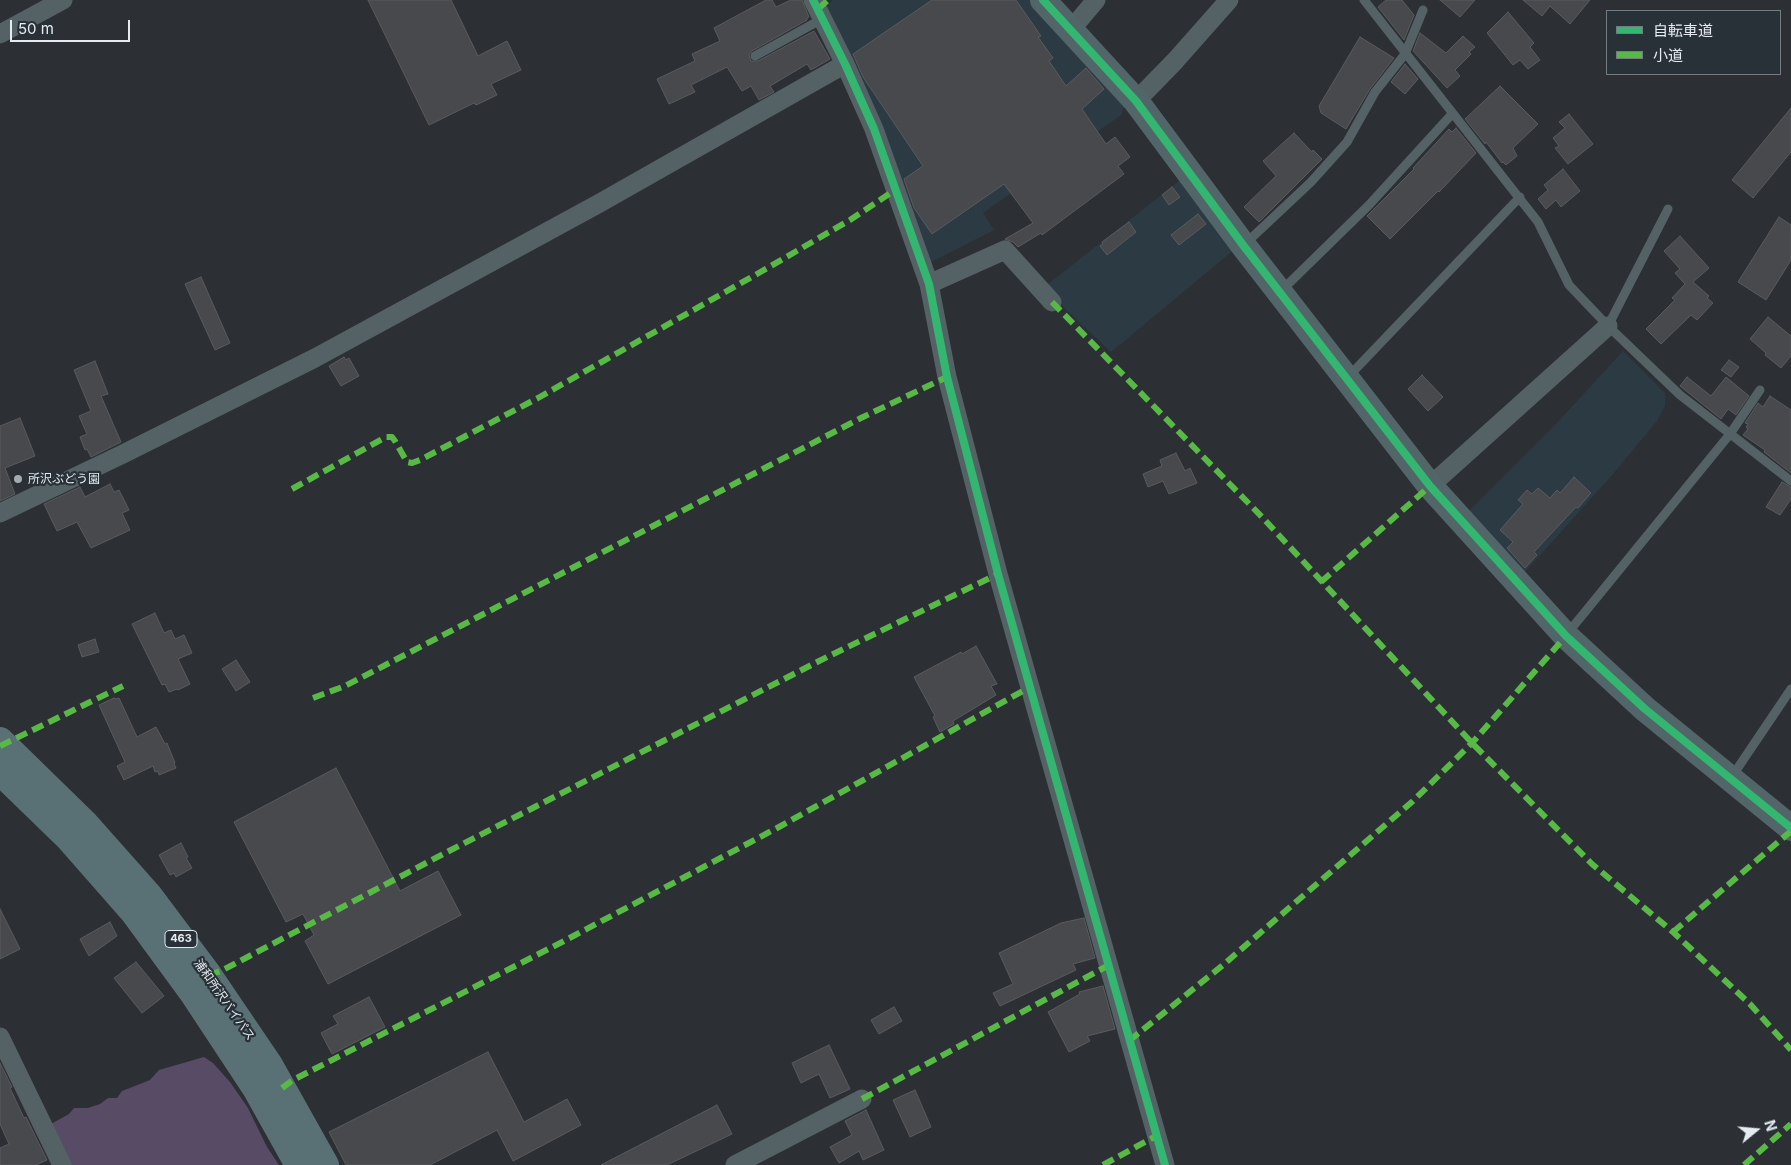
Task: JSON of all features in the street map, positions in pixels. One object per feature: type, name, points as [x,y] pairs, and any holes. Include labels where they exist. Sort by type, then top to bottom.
[{"type":"highway","name":"浦和所沢バイパス","points":[[0,741],[85,824],[148,895],[208,976],[269,1064],[326,1165]]},
{"type":"highway","name":"浦和所沢バイパス","points":[[0,771],[69,838],[134,912],[194,994],[246,1072],[299,1165]]},
{"type":"street","points":[[0,34],[63,0]]},
{"type":"street","points":[[813,0],[845,64],[874,129],[929,284],[947,377],[998,574],[1165,1165]]},
{"type":"street","points":[[1043,0],[1136,101],[1243,246],[1430,486],[1566,636],[1645,709],[1791,828]]},
{"type":"street","points":[[1070,31],[1096,0]]},
{"type":"street","points":[[1136,101],[1175,61],[1229,0]]},
{"type":"street","points":[[0,513],[130,451],[315,358],[598,204],[845,64]]},
{"type":"street","points":[[929,284],[1005,250],[1052,302]]},
{"type":"street","points":[[1430,486],[1608,326]]},
{"type":"street","points":[[0,1037],[4,1058],[62,1165]]},
{"type":"street","points":[[735,1165],[862,1099]]},
{"type":"lane","points":[[1364,0],[1538,222],[1569,286],[1680,395],[1791,481]]},
{"type":"lane","points":[[1243,246],[1311,182],[1347,142],[1375,92],[1405,54],[1423,10]]},
{"type":"lane","points":[[755,56],[822,19]]},
{"type":"lane","points":[[1279,293],[1369,205],[1452,114]]},
{"type":"lane","points":[[1346,378],[1520,198]]},
{"type":"lane","points":[[1608,326],[1668,209]]},
{"type":"lane","points":[[1566,636],[1730,434],[1760,390]]},
{"type":"lane","points":[[1731,778],[1791,689]]},
{"type":"shaded area","points":[[833,0],[1032,0],[1126,102],[1121,115],[983,213],[994,230],[929,263],[823,10]]},
{"type":"shaded area","points":[[1184,177],[1236,248],[1111,352],[1043,288]]},
{"type":"shaded area","points":[[1623,351],[1665,393],[1665,406],[1657,421],[1613,474],[1524,573],[1469,511],[1555,425]]},
{"type":"shaded area","points":[[204,1057],[213,1063],[230,1082],[248,1108],[267,1147],[279,1165],[66,1165],[51,1124],[69,1114],[74,1108],[88,1108],[100,1104],[108,1098],[117,1098],[122,1091],[150,1080],[159,1070]]},
{"type":"building","points":[[368,0],[451,0],[478,56],[507,41],[521,70],[491,84],[497,95],[476,105],[474,103],[429,125]]},
{"type":"building","points":[[766,0],[772,0],[776,7],[791,0],[802,0],[809,17],[807,20],[752,51],[749,55],[751,61],[758,61],[814,31],[830,59],[811,70],[807,64],[770,86],[774,92],[759,100],[751,86],[742,91],[727,67],[691,85],[695,92],[669,104],[657,79],[695,61],[692,54],[720,41],[714,28]]},
{"type":"building","points":[[932,0],[1016,0],[1041,36],[1038,37],[1053,58],[1049,61],[1066,86],[1086,68],[1104,89],[1082,109],[1106,144],[1115,137],[1130,157],[1118,166],[1124,174],[1042,235],[1041,233],[1018,247],[1013,242],[1005,239],[1033,223],[1004,184],[932,234],[914,208],[904,179],[923,166],[863,77],[853,54]]},
{"type":"building","points":[[1386,0],[1402,0],[1414,15],[1404,40],[1378,7]]},
{"type":"building","points":[[1440,0],[1475,0],[1460,17]]},
{"type":"building","points":[[1523,0],[1590,0],[1570,24],[1550,6],[1542,16]]},
{"type":"building","points":[[1508,12],[1534,43],[1530,47],[1540,60],[1528,69],[1520,60],[1513,65],[1487,33]]},
{"type":"building","points":[[1420,33],[1446,53],[1463,36],[1475,47],[1469,52],[1471,54],[1455,70],[1460,76],[1447,88],[1413,51]]},
{"type":"building","points":[[1360,37],[1394,58],[1370,89],[1346,129],[1321,113],[1319,106]]},
{"type":"building","points":[[1405,64],[1418,79],[1405,94],[1391,82]]},
{"type":"building","points":[[1500,86],[1538,124],[1513,148],[1517,156],[1506,165],[1502,163],[1486,142],[1485,144],[1465,119]]},
{"type":"building","points":[[1791,108],[1791,152],[1753,198],[1732,180]]},
{"type":"building","points":[[1569,114],[1593,144],[1568,164],[1555,148],[1559,146],[1553,138],[1565,128],[1559,122]]},
{"type":"building","points":[[1456,128],[1476,153],[1390,239],[1367,216],[1414,169],[1449,129],[1452,132]]},
{"type":"building","points":[[1294,133],[1312,152],[1313,150],[1322,159],[1259,222],[1244,207],[1276,176],[1263,161]]},
{"type":"building","points":[[1563,169],[1580,191],[1561,207],[1556,200],[1546,209],[1538,199],[1548,190],[1544,185]]},
{"type":"building","points":[[1172,187],[1180,197],[1169,205],[1162,195]]},
{"type":"building","points":[[1198,214],[1206,224],[1179,245],[1171,235]]},
{"type":"building","points":[[1779,217],[1791,225],[1791,260],[1766,300],[1738,282]]},
{"type":"building","points":[[1129,222],[1136,232],[1107,255],[1100,246],[1103,244],[1102,242]]},
{"type":"building","points":[[1680,236],[1709,268],[1693,282],[1709,296],[1707,298],[1713,303],[1697,320],[1691,315],[1661,344],[1646,329],[1675,300],[1672,298],[1685,284],[1675,273],[1680,269],[1664,251]]},
{"type":"building","points":[[201,277],[230,343],[215,350],[185,284]]},
{"type":"building","points":[[1768,317],[1791,336],[1791,356],[1781,368],[1750,339]]},
{"type":"building","points":[[344,357],[346,360],[349,358],[359,376],[341,386],[329,366]]},
{"type":"building","points":[[1729,360],[1739,367],[1731,377],[1721,370]]},
{"type":"building","points":[[95,361],[108,394],[101,396],[121,442],[91,457],[87,449],[85,450],[80,437],[87,434],[79,416],[91,411],[74,370]]},
{"type":"building","points":[[1422,375],[1443,397],[1428,411],[1408,389]]},
{"type":"building","points":[[1687,377],[1711,396],[1726,377],[1749,396],[1736,415],[1728,409],[1721,419],[1680,386]]},
{"type":"building","points":[[1770,396],[1791,410],[1791,473],[1764,452],[1765,450],[1743,435],[1748,429],[1746,427],[1748,424],[1745,423],[1758,403],[1763,407]]},
{"type":"building","points":[[20,418],[35,456],[5,468],[15,494],[0,501],[0,426]]},
{"type":"building","points":[[1176,453],[1185,471],[1190,468],[1197,483],[1169,494],[1163,481],[1148,487],[1143,474],[1162,466],[1160,460]]},
{"type":"building","points":[[1574,477],[1591,493],[1534,552],[1537,555],[1525,568],[1507,548],[1513,542],[1500,530],[1523,504],[1518,500],[1527,490],[1532,494],[1538,488],[1550,498],[1557,490],[1560,493]]},
{"type":"building","points":[[1782,482],[1791,487],[1791,499],[1780,515],[1766,507]]},
{"type":"building","points":[[110,484],[114,492],[119,490],[129,510],[122,513],[130,530],[91,548],[77,522],[57,531],[44,504],[80,487],[85,497]]},
{"type":"building","points":[[155,613],[164,633],[171,630],[175,639],[184,635],[192,653],[178,659],[190,684],[178,690],[169,692],[165,684],[162,685],[132,624]]},
{"type":"building","points":[[95,639],[99,652],[82,657],[78,645]]},
{"type":"building","points":[[976,646],[997,684],[991,686],[996,695],[953,721],[954,724],[940,732],[933,717],[935,716],[914,677]]},
{"type":"building","points":[[236,660],[250,682],[236,691],[222,669]]},
{"type":"building","points":[[114,698],[119,698],[137,737],[156,727],[165,744],[167,743],[176,768],[159,775],[158,771],[155,772],[153,766],[124,780],[117,766],[125,762],[99,705]]},
{"type":"building","points":[[336,768],[400,891],[438,871],[461,915],[328,984],[305,941],[314,935],[303,914],[286,922],[234,822]]},
{"type":"building","points":[[181,843],[192,868],[176,877],[174,873],[170,875],[159,855]]},
{"type":"building","points":[[0,909],[20,949],[0,959]]},
{"type":"building","points":[[1084,918],[1095,958],[1073,964],[1076,970],[1000,1006],[993,993],[1013,984],[999,953],[1061,923]]},
{"type":"building","points":[[110,922],[117,936],[89,956],[80,939]]},
{"type":"building","points":[[136,962],[164,996],[142,1013],[114,978]]},
{"type":"building","points":[[1103,986],[1115,1029],[1087,1036],[1090,1041],[1069,1052],[1048,1012],[1080,994],[1079,992]]},
{"type":"building","points":[[369,997],[385,1027],[332,1054],[321,1033],[338,1024],[333,1016]]},
{"type":"building","points":[[894,1007],[902,1021],[879,1034],[871,1020]]},
{"type":"building","points":[[829,1045],[850,1089],[830,1098],[819,1074],[801,1083],[792,1063]]},
{"type":"building","points":[[488,1052],[524,1122],[567,1099],[581,1125],[513,1161],[497,1130],[430,1165],[346,1165],[329,1132]]},
{"type":"building","points":[[0,1063],[24,1118],[26,1117],[47,1160],[36,1165],[0,1165],[0,1148],[9,1144],[0,1124]]},
{"type":"building","points":[[915,1090],[931,1127],[910,1137],[893,1100]]},
{"type":"building","points":[[717,1105],[732,1134],[667,1165],[601,1165]]},
{"type":"building","points":[[866,1110],[884,1150],[863,1160],[859,1151],[839,1163],[830,1147],[852,1135],[845,1121]]},
{"type":"marked path","points":[[818,9],[828,0]]},
{"type":"marked path","points":[[292,489],[386,437],[392,437],[407,462],[412,463],[420,460],[538,398],[757,274],[850,220],[895,190]]},
{"type":"marked path","points":[[1052,302],[1262,517],[1472,743],[1592,864],[1673,932],[1750,1004],[1791,1050]]},
{"type":"marked path","points":[[313,698],[345,686],[861,418],[947,377]]},
{"type":"marked path","points":[[1321,582],[1430,486]]},
{"type":"marked path","points":[[208,975],[221,971],[449,851],[827,657],[998,574]]},
{"type":"marked path","points":[[1129,1041],[1223,965],[1413,801],[1472,743],[1566,636]]},
{"type":"marked path","points":[[0,746],[123,686]]},
{"type":"marked path","points":[[282,1088],[293,1080],[564,941],[779,827],[1030,687]]},
{"type":"marked path","points":[[1673,932],[1791,831]]},
{"type":"marked path","points":[[862,1099],[1109,965]]},
{"type":"marked path","points":[[1744,1165],[1791,1124]]},
{"type":"marked path","points":[[1103,1165],[1156,1136]]},
{"type":"cycle path","points":[[813,0],[845,64],[874,129],[929,284],[947,377],[998,574],[1165,1165]]},
{"type":"cycle path","points":[[1043,0],[1136,101],[1243,245],[1430,486],[1566,636],[1645,709],[1791,828]]},
{"type":"place","name":"所沢ぶどう園","points":[[18,479]]}]
